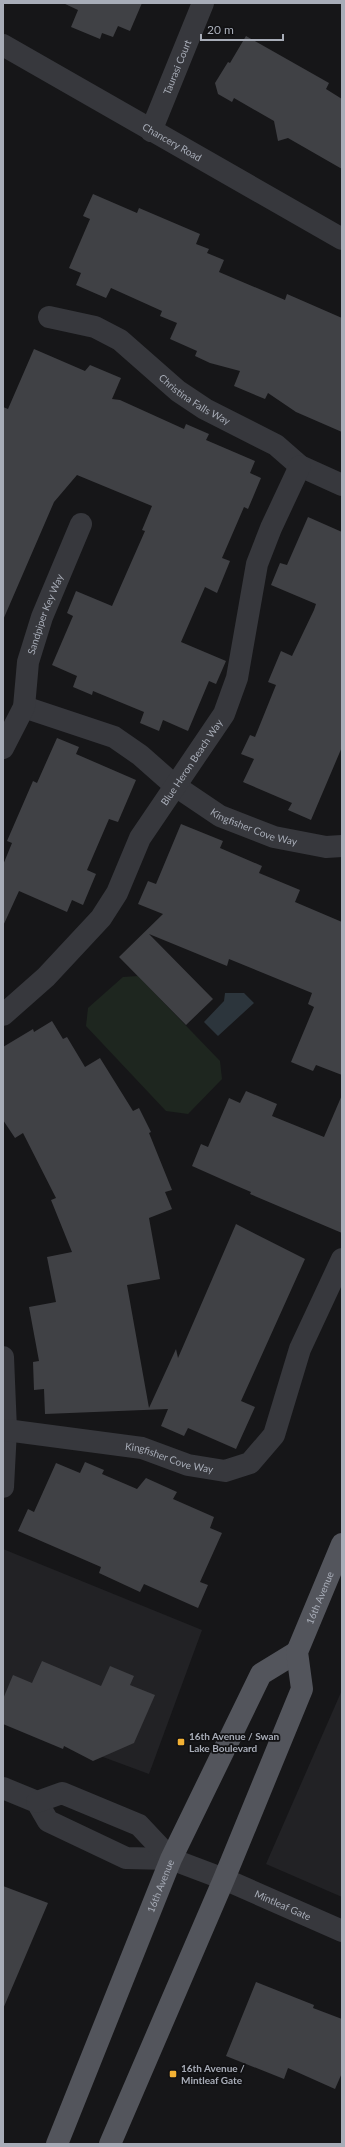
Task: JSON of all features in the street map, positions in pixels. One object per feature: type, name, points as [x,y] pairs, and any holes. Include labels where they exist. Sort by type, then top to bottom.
[{"type":"main road","name":"16th Avenue","points":[[57,2144],[171,1858],[261,1674],[297,1652],[342,1544]]},
{"type":"main road","points":[[110,2144],[224,1879],[302,1689],[297,1652]]},
{"type":"street","name":"Taurasi Court","points":[[151,131],[203,3]]},
{"type":"street","name":"Chancery Road","points":[[3,45],[342,239]]},
{"type":"street","name":"Christina Falls Way","points":[[49,317],[95,327],[120,340],[178,391],[200,406],[276,445],[300,466],[342,485]]},
{"type":"street","name":"Blue Heron Beach Way","points":[[3,1016],[77,945],[101,918],[117,893],[140,838],[174,785],[224,714],[237,678],[257,564],[271,528],[300,466]]},
{"type":"street","name":"Sandpiper Key Way","points":[[3,748],[24,707],[28,662],[42,617],[81,524]]},
{"type":"street","points":[[24,707],[114,737],[140,755],[174,785]]},
{"type":"street","name":"Kingfisher Cove Way","points":[[174,785],[220,816],[274,837],[326,847],[342,846]]},
{"type":"street","name":"Kingfisher Cove Way","points":[[6,1430],[142,1448],[188,1465],[225,1471],[250,1463],[274,1435],[300,1349],[342,1259]]},
{"type":"street","points":[[3,1357],[6,1430],[3,1487]]},
{"type":"street","points":[[3,1788],[37,1802],[48,1821],[126,1858],[171,1858]]},
{"type":"street","points":[[37,1802],[62,1793],[139,1825],[171,1858]]},
{"type":"street","name":"Mintleaf Gate","points":[[171,1858],[224,1879],[342,1931]]},
{"type":"shaded area","points":[[138,976],[220,1061],[222,1079],[188,1114],[166,1111],[86,1026],[88,1008],[123,977]]},
{"type":"shaded area","points":[[225,993],[244,993],[254,1003],[218,1036],[204,1022],[224,1001]]},
{"type":"shaded area","points":[[3,1549],[202,1630],[149,1774],[3,1720]]},
{"type":"shaded area","points":[[342,1690],[342,1897],[266,1864]]},
{"type":"building","points":[[63,3],[142,3],[130,31],[118,26],[113,37],[102,33],[100,39],[71,27],[78,10]]},
{"type":"building","points":[[246,36],[329,83],[326,89],[342,99],[342,169],[288,138],[278,141],[274,121],[234,98],[232,102],[218,94],[215,83],[228,62],[230,63]]},
{"type":"building","points":[[93,194],[137,213],[139,208],[200,234],[196,244],[209,249],[207,253],[224,260],[219,272],[285,300],[287,294],[342,318],[342,432],[296,412],[268,393],[265,399],[234,386],[240,371],[210,363],[195,356],[197,351],[170,339],[177,323],[160,316],[162,311],[111,288],[106,298],[76,285],[81,273],[69,268],[90,219],[83,216]]},
{"type":"building","points":[[34,349],[85,371],[90,365],[121,378],[112,399],[120,400],[184,429],[186,424],[209,434],[206,440],[255,461],[250,473],[261,478],[248,509],[244,507],[222,558],[230,561],[217,593],[205,587],[181,642],[226,661],[216,684],[209,681],[188,731],[163,720],[159,731],[140,723],[144,712],[93,691],[92,695],[73,687],[77,676],[52,665],[73,616],[67,613],[76,591],[112,606],[145,531],[142,530],[152,506],[77,475],[54,502],[3,620],[3,407],[8,409]]},
{"type":"building","points":[[308,517],[342,532],[342,747],[311,820],[288,810],[292,803],[243,782],[254,759],[241,754],[250,735],[255,737],[276,685],[268,682],[281,651],[292,656],[316,604],[271,585],[280,563],[287,565]]},
{"type":"building","points":[[57,738],[79,747],[76,754],[136,780],[118,822],[109,819],[87,870],[96,874],[83,905],[72,900],[67,912],[19,891],[3,926],[3,865],[12,843],[7,841],[33,781],[37,783]]},
{"type":"building","points":[[181,824],[223,841],[220,848],[262,866],[259,873],[300,890],[295,902],[342,922],[342,1075],[316,1065],[313,1071],[291,1062],[314,1007],[308,1004],[312,993],[229,959],[227,966],[149,934],[213,999],[186,1025],[119,957],[163,914],[138,904],[148,881],[156,884]]},
{"type":"building","points":[[52,1021],[63,1039],[67,1037],[85,1067],[100,1058],[133,1111],[139,1108],[151,1132],[149,1133],[172,1190],[165,1192],[172,1209],[149,1218],[160,1279],[127,1285],[149,1408],[176,1349],[178,1358],[236,1224],[305,1259],[241,1401],[255,1407],[236,1449],[188,1428],[184,1436],[161,1426],[168,1409],[45,1414],[44,1389],[34,1390],[33,1362],[39,1361],[29,1307],[56,1302],[47,1257],[72,1252],[51,1200],[56,1198],[23,1133],[15,1138],[3,1120],[3,1047],[33,1029],[34,1032]]},
{"type":"building","points":[[246,1091],[277,1104],[272,1116],[324,1137],[342,1095],[342,1233],[250,1194],[251,1192],[192,1166],[201,1144],[208,1147],[229,1098],[240,1103]]},
{"type":"building","points":[[85,1462],[104,1470],[102,1474],[137,1489],[146,1478],[177,1492],[173,1499],[214,1517],[210,1528],[222,1533],[200,1582],[208,1585],[198,1608],[144,1584],[140,1592],[99,1573],[101,1567],[18,1531],[28,1509],[34,1512],[56,1463],[80,1473]]},
{"type":"building","points":[[42,1661],[101,1686],[110,1666],[134,1676],[130,1685],[155,1695],[134,1743],[93,1761],[64,1746],[63,1749],[3,1724],[3,1699],[13,1675],[32,1683]]},
{"type":"building","points":[[3,1886],[48,1903],[3,2009]]},
{"type":"building","points":[[256,1982],[314,2005],[313,2008],[342,2019],[342,2073],[335,2089],[288,2068],[284,2079],[226,2056]]},
{"type":"place","name":"16th Avenue / Swan Lake Boulevard","points":[[181,1742]]},
{"type":"place","name":"16th Avenue / Mintleaf Gate","points":[[173,2074]]}]
